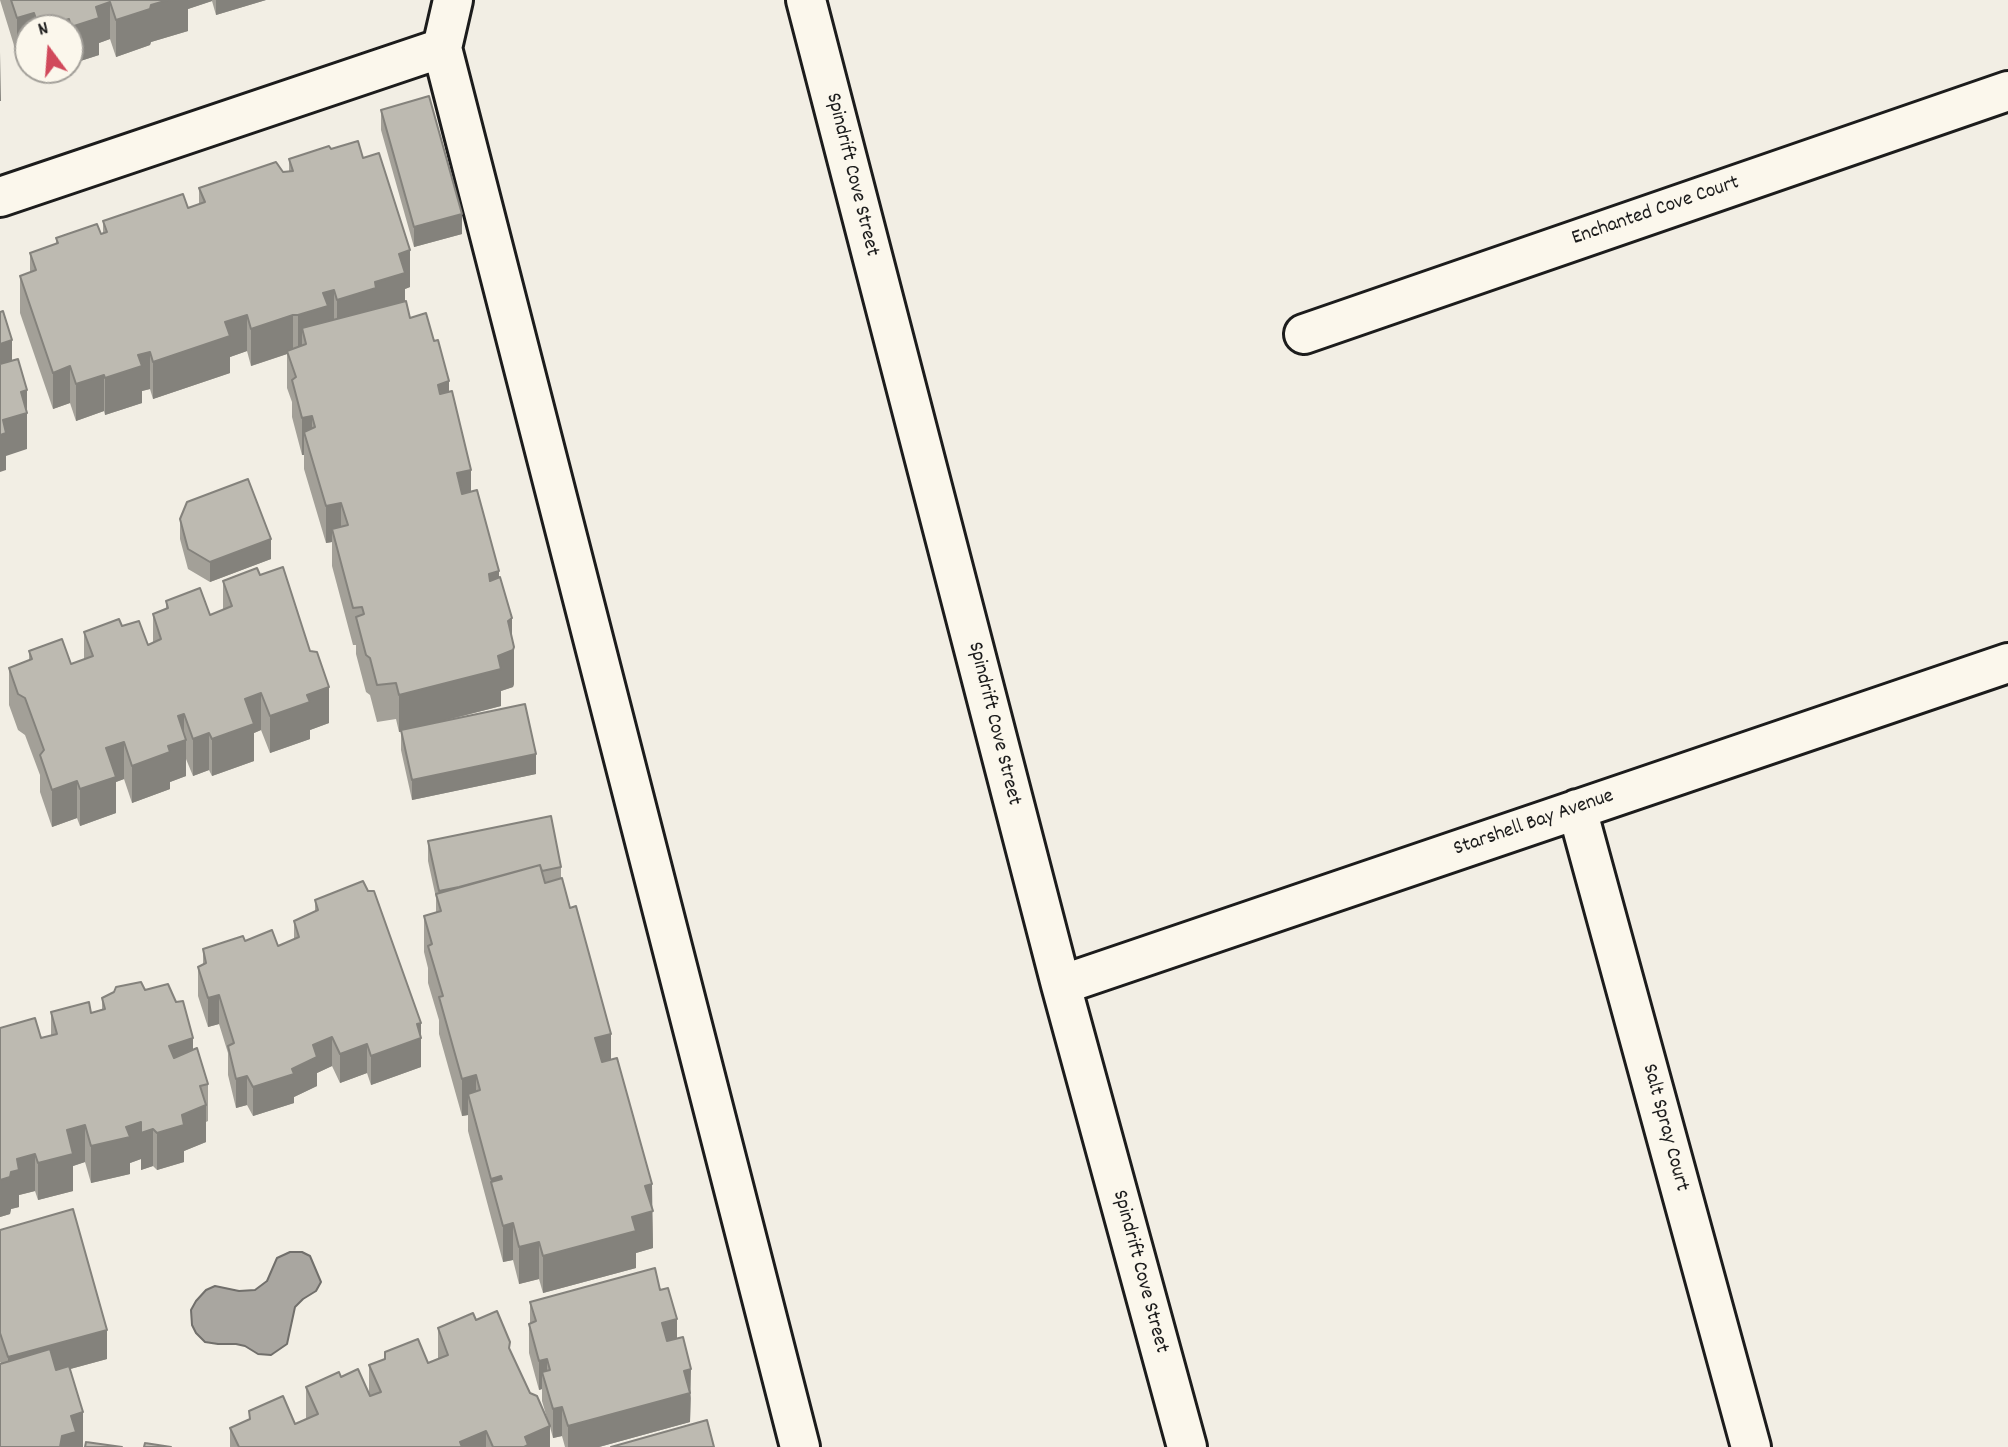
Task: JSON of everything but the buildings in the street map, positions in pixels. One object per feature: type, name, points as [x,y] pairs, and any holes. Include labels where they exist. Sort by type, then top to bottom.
[{"type":"street","points":[[453,0],[442,48],[800,1447]]},
{"type":"street","name":"Spindrift Cove Street","points":[[806,0],[1061,985],[1187,1447]]},
{"type":"street","points":[[0,197],[442,48]]},
{"type":"street","name":"Enchanted Cove Court","points":[[1304,334],[2008,91]]},
{"type":"street","name":"Starshell Bay Avenue","points":[[1061,985],[2008,663]]},
{"type":"street","name":"Salt Spray Court","points":[[1577,809],[1751,1447]]},
{"type":"shaded area","points":[[290,1252],[302,1252],[310,1256],[321,1282],[316,1291],[295,1307],[287,1344],[271,1355],[258,1354],[245,1346],[205,1342],[196,1333],[192,1325],[191,1310],[206,1290],[215,1286],[239,1291],[255,1290],[267,1281],[277,1258]]}]
